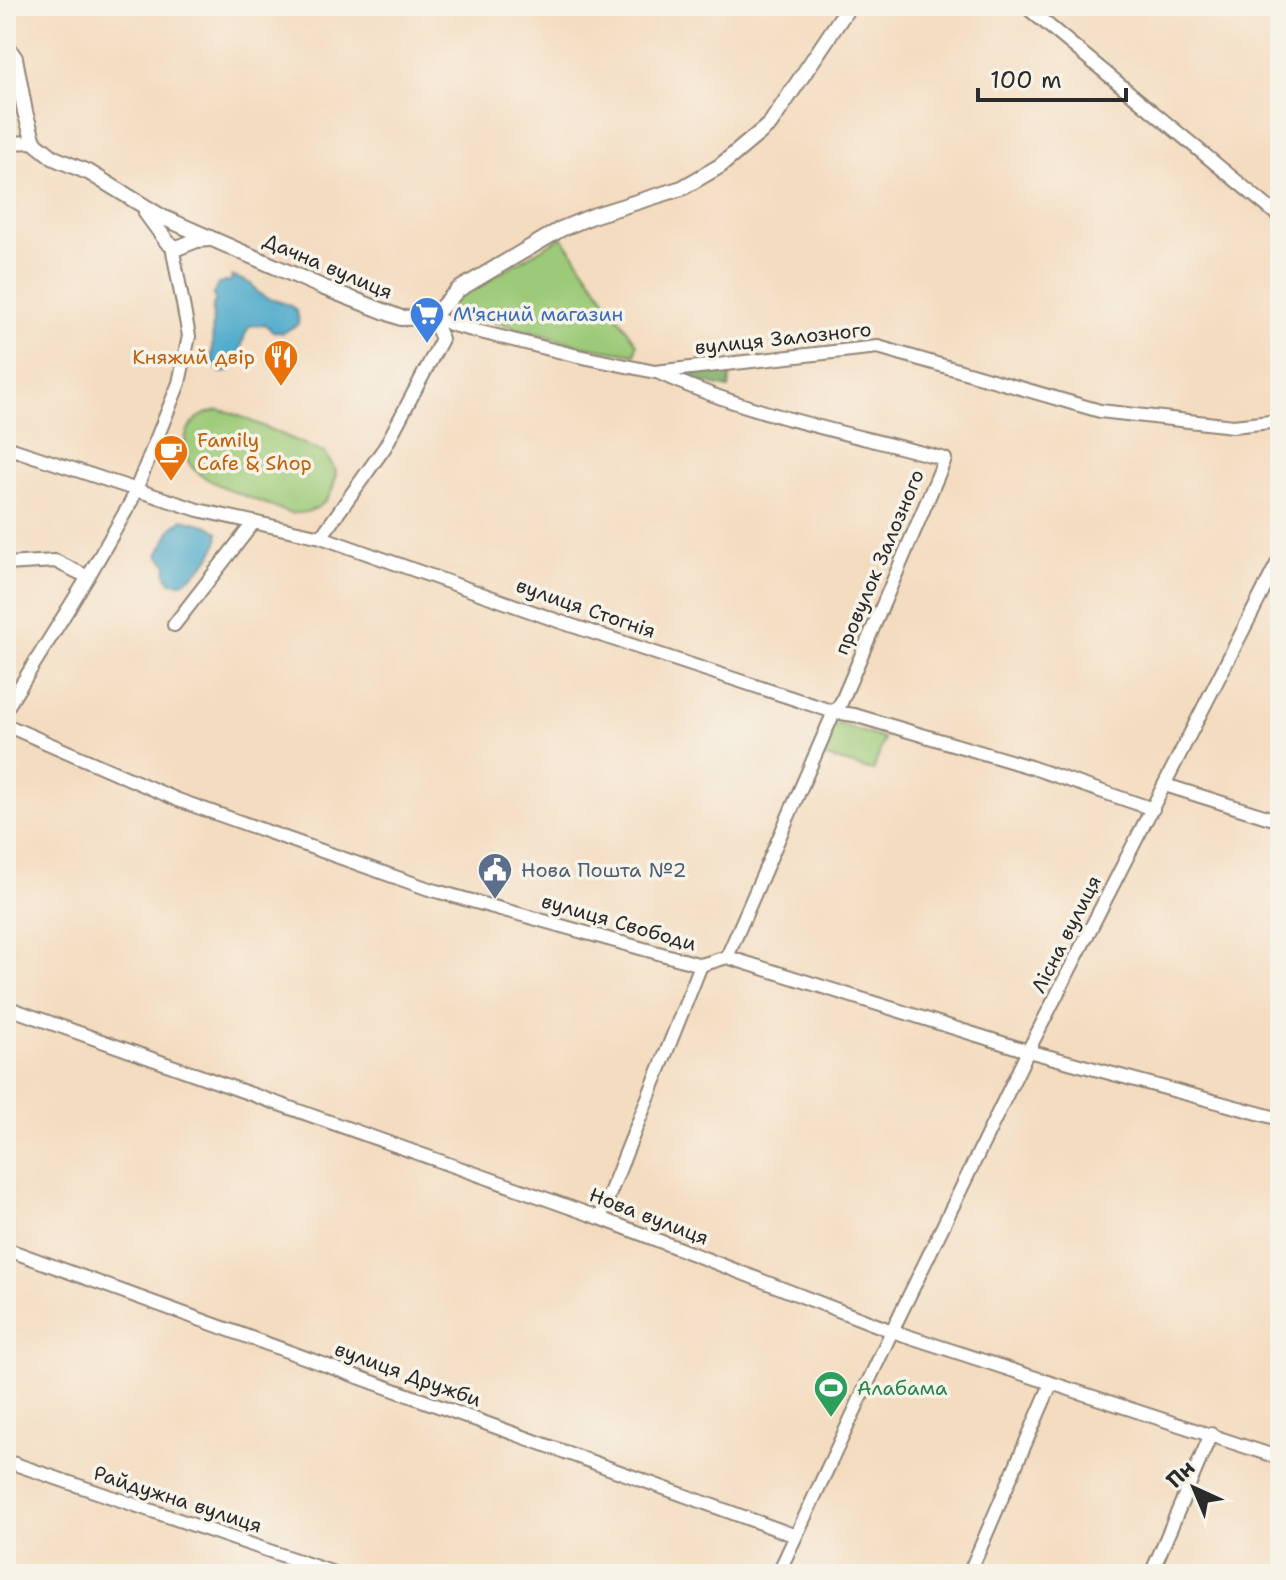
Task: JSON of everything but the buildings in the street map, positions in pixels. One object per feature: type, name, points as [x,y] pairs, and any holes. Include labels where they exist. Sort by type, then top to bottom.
[{"type":"street","points":[[321,537],[385,447],[442,339],[432,317],[458,290],[561,229],[682,188],[720,166],[770,124],[849,6]]},
{"type":"street","points":[[1025,6],[1280,217]]},
{"type":"street","points":[[6,45],[15,58],[34,142],[54,158],[90,173],[187,235]]},
{"type":"street","points":[[6,143],[34,142]]},
{"type":"street","points":[[6,709],[88,577],[137,489],[179,383],[189,336],[178,268],[169,242],[141,206]]},
{"type":"street","points":[[169,242],[169,229],[187,235]]},
{"type":"street","points":[[169,242],[183,248],[187,235]]},
{"type":"street","points":[[178,268],[187,235]]},
{"type":"street","name":"Дачна вулиця","points":[[187,235],[211,238],[401,318],[432,317]]},
{"type":"street","name":"вулиця Залозного","points":[[432,317],[456,326],[655,372],[878,347],[1100,411],[1233,426],[1280,421]]},
{"type":"street","name":"провулок Залозного","points":[[655,372],[688,387],[773,413],[945,459],[841,703],[834,712],[727,957]]},
{"type":"street","name":"вулиця Стогнія","points":[[6,447],[198,510],[321,537],[561,622],[834,712],[854,715],[1030,767],[1153,809]]},
{"type":"street","points":[[174,625],[254,522]]},
{"type":"street","name":"Лісна вулиця","points":[[778,1574],[1028,1051],[1280,558]]},
{"type":"street","points":[[6,564],[55,561],[88,577]]},
{"type":"street","name":"вулиця Свободи","points":[[6,725],[178,800],[429,889],[701,965],[727,957]]},
{"type":"street","points":[[1165,785],[1280,821]]},
{"type":"street","points":[[727,957],[1028,1051],[1280,1119]]},
{"type":"street","points":[[600,1218],[701,965]]},
{"type":"street","name":"Нова вулиця","points":[[6,1007],[600,1218],[892,1331],[1280,1458]]},
{"type":"street","name":"вулиця Дружби","points":[[6,1249],[796,1536]]},
{"type":"street","points":[[969,1574],[1051,1384]]},
{"type":"street","points":[[1151,1574],[1211,1434]]},
{"type":"street","name":"Райдужна вулиця","points":[[6,1461],[337,1574]]},
{"type":"green space","points":[[562,237],[637,344],[635,354],[583,346],[447,309],[447,303]]},
{"type":"green space","points":[[731,370],[729,388],[692,380],[694,373]]},
{"type":"green space","points":[[219,410],[325,453],[336,471],[332,490],[323,504],[308,511],[289,513],[227,489],[196,471],[185,451],[188,430],[198,418]]},
{"type":"green space","points":[[839,724],[884,739],[873,771],[820,755],[832,727]]},
{"type":"water","points":[[232,276],[251,284],[258,293],[291,307],[296,311],[298,324],[283,333],[273,331],[264,324],[250,326],[237,363],[228,372],[220,372],[212,362],[213,304],[216,301],[213,295],[218,284],[231,281]]},
{"type":"water","points":[[183,519],[209,526],[218,532],[218,540],[212,554],[196,573],[183,583],[170,582],[166,574],[167,564],[158,555],[172,528]]},
{"type":"place","name":"М'ясний магазин","points":[[427,345]]},
{"type":"place","name":"Княжий двір","points":[[281,388]]},
{"type":"place","name":"Family Cafe & Shop","points":[[171,483]]},
{"type":"place","name":"Нова Пошта №2","points":[[495,901]]},
{"type":"place","name":"Алабама","points":[[831,1419]]}]
